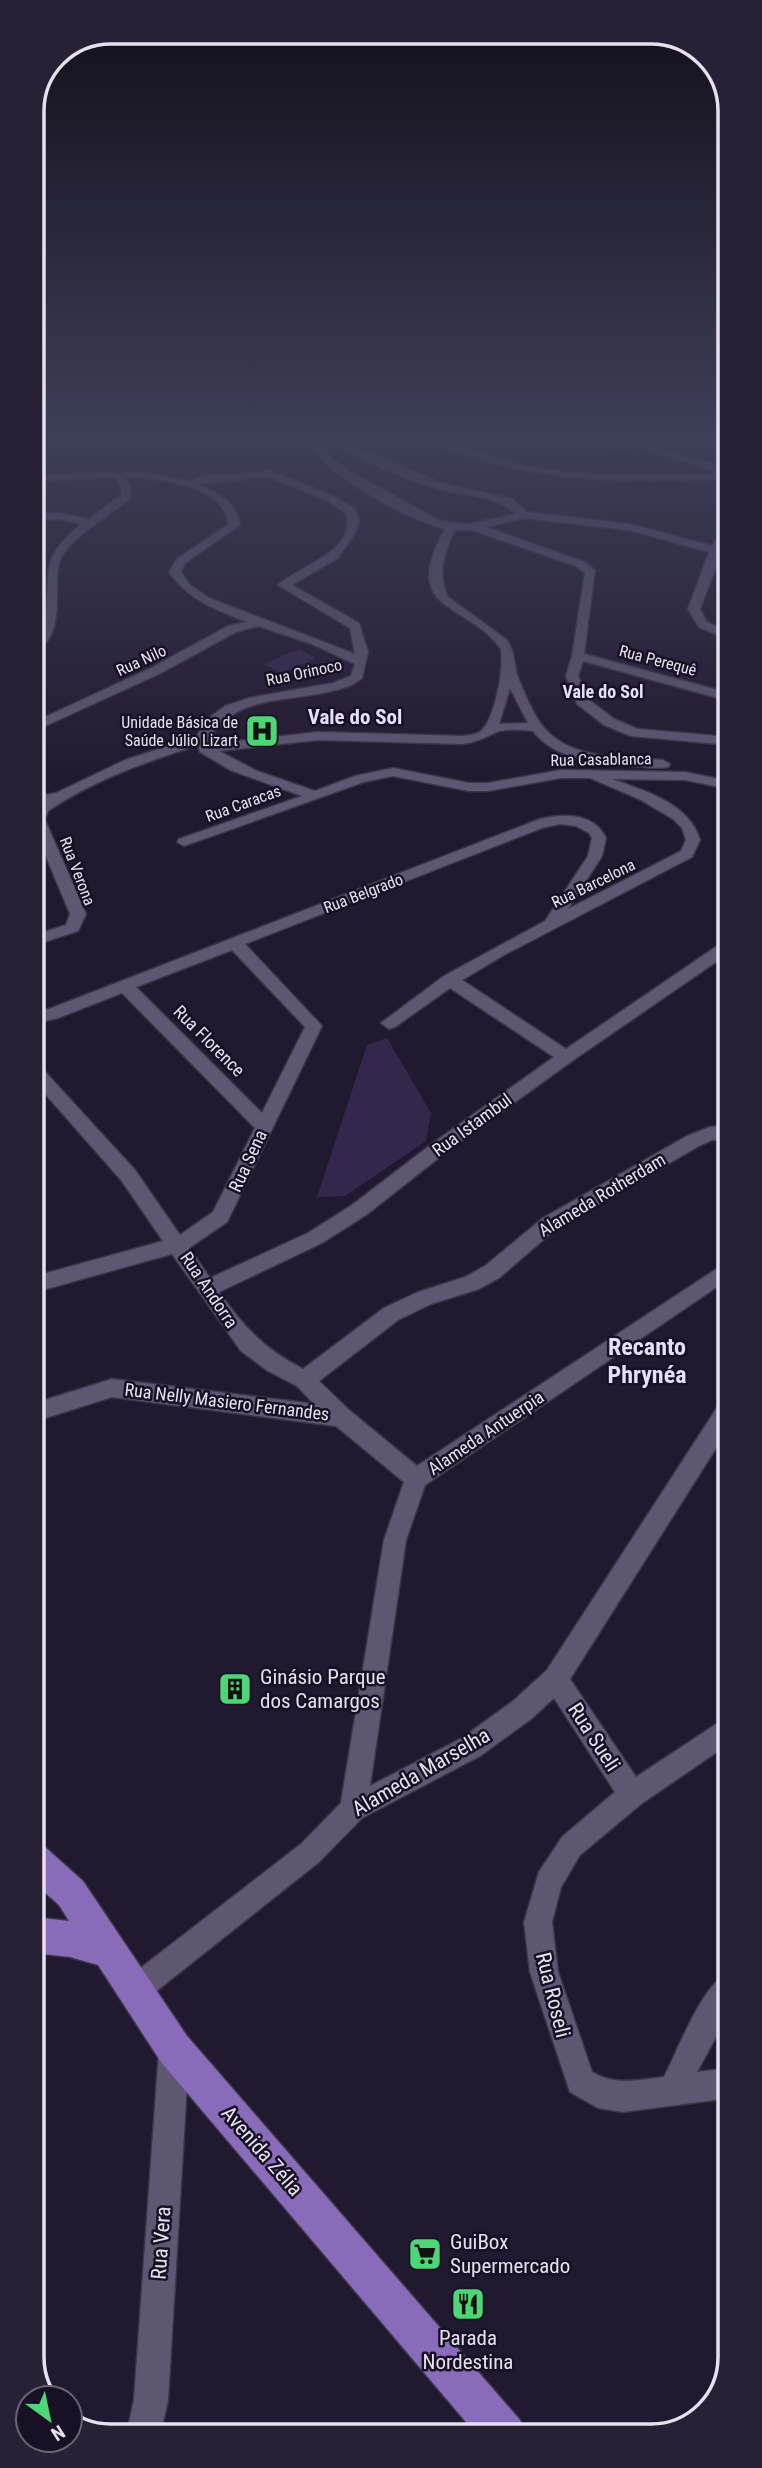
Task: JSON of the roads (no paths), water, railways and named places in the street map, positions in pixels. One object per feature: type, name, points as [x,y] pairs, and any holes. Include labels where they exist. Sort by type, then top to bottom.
[{"type":"main road","name":"Avenida Zélia","points":[[44,1869],[71,1893],[174,2049],[496,2424]]},
{"type":"main road","points":[[44,1936],[70,1939],[107,1950]]},
{"type":"street","points":[[44,636],[54,560],[59,552]]},
{"type":"street","points":[[194,552],[181,561],[175,572],[178,580],[188,590],[224,610],[340,650],[361,662]]},
{"type":"street","name":"Rua Orinoco","points":[[203,745],[219,715],[234,708],[261,699],[350,682],[360,673],[360,635],[355,626],[284,585],[337,552]]},
{"type":"street","points":[[44,799],[60,796],[130,763],[203,745],[318,736],[463,740],[485,735],[490,730],[499,708],[507,668],[506,648],[443,598],[439,591],[440,552]]},
{"type":"street","points":[[546,552],[580,564],[591,572],[578,656],[572,677],[577,693],[590,709],[608,722],[636,733],[718,740]]},
{"type":"street","points":[[714,552],[694,609],[703,624],[718,631]]},
{"type":"street","points":[[224,610],[233,629]]},
{"type":"street","name":"Rua Nilo","points":[[44,722],[157,670],[233,629],[262,621]]},
{"type":"street","points":[[340,650],[360,642]]},
{"type":"street","points":[[298,693],[341,673],[345,667],[340,650]]},
{"type":"street","name":"Rua Perequê","points":[[578,656],[718,693]]},
{"type":"street","points":[[507,668],[538,727],[554,745],[565,751],[685,772],[718,774]]},
{"type":"street","points":[[682,682],[718,684]]},
{"type":"street","points":[[490,730],[507,726],[538,727]]},
{"type":"street","points":[[203,745],[228,764],[314,796]]},
{"type":"street","name":"Rua Casablanca","points":[[314,796],[360,779],[393,772],[469,787],[488,787],[561,774],[685,772],[718,782]]},
{"type":"street","name":"Rua Barcelona","points":[[389,1023],[450,980],[552,922],[671,865],[694,846],[695,837],[682,816],[588,774]]},
{"type":"street","name":"Rua Verona","points":[[44,807],[60,796]]},
{"type":"street","name":"Rua Caracas","points":[[184,842],[314,796]]},
{"type":"street","name":"Rua Belgrado","points":[[44,1016],[537,825],[555,819],[572,819],[595,830],[598,846],[595,856],[552,922]]},
{"type":"street","name":"Rua Verona","points":[[44,837],[78,914],[73,928],[44,937]]},
{"type":"street","name":"Rua Sena","points":[[44,1282],[178,1245],[195,1237],[220,1217],[314,1026],[235,943]]},
{"type":"street","name":"Rua Istambul","points":[[206,1289],[316,1238],[359,1210],[439,1148],[566,1057],[718,954]]},
{"type":"street","points":[[450,980],[566,1057]]},
{"type":"street","name":"Rua Florence","points":[[125,986],[264,1126]]},
{"type":"street","name":"Rua Andorra","points":[[44,1081],[128,1175],[248,1345],[275,1365],[304,1380],[341,1417],[416,1479]]},
{"type":"street","name":"Alameda Rotherdam","points":[[304,1380],[391,1314],[425,1298],[472,1283],[492,1272],[550,1223],[595,1195],[693,1141],[718,1133]]},
{"type":"street","name":"Alameda Antuerpia","points":[[353,1809],[396,1540],[416,1479],[718,1276]]},
{"type":"street","name":"Rua Nelly Masiero Fernandes","points":[[44,1410],[112,1388],[341,1417]]},
{"type":"street","name":"Alameda Marselha","points":[[135,1990],[310,1853],[353,1809],[471,1747],[522,1710],[556,1679],[718,1426]]},
{"type":"street","name":"Rua Sueli","points":[[556,1679],[632,1795]]},
{"type":"street","name":"Rua Roseli","points":[[674,2089],[623,2097],[598,2093],[580,2082],[544,1972],[538,1922],[549,1882],[571,1846],[632,1795],[718,1736]]},
{"type":"street","points":[[674,2089],[706,2022],[718,2004]]},
{"type":"street","name":"Rua Vera","points":[[146,2424],[151,2400],[174,2049]]},
{"type":"street","points":[[674,2089],[718,2084]]},
{"type":"place","name":"Unidade Básica de Saúde Júlio Lizart","points":[[262,731]]},
{"type":"place","name":"Ginásio Parque dos Camargos","points":[[235,1689]]},
{"type":"place","name":"GuiBox Supermercado","points":[[425,2254]]},
{"type":"place","name":"Parada Nordestina","points":[[468,2304]]},
{"type":"district","name":"Vale do Sol","points":[[603,692]]},
{"type":"district","name":"Vale do Sol","points":[[355,717]]},
{"type":"district","name":"Recanto Phrynéa","points":[[647,1361]]}]
